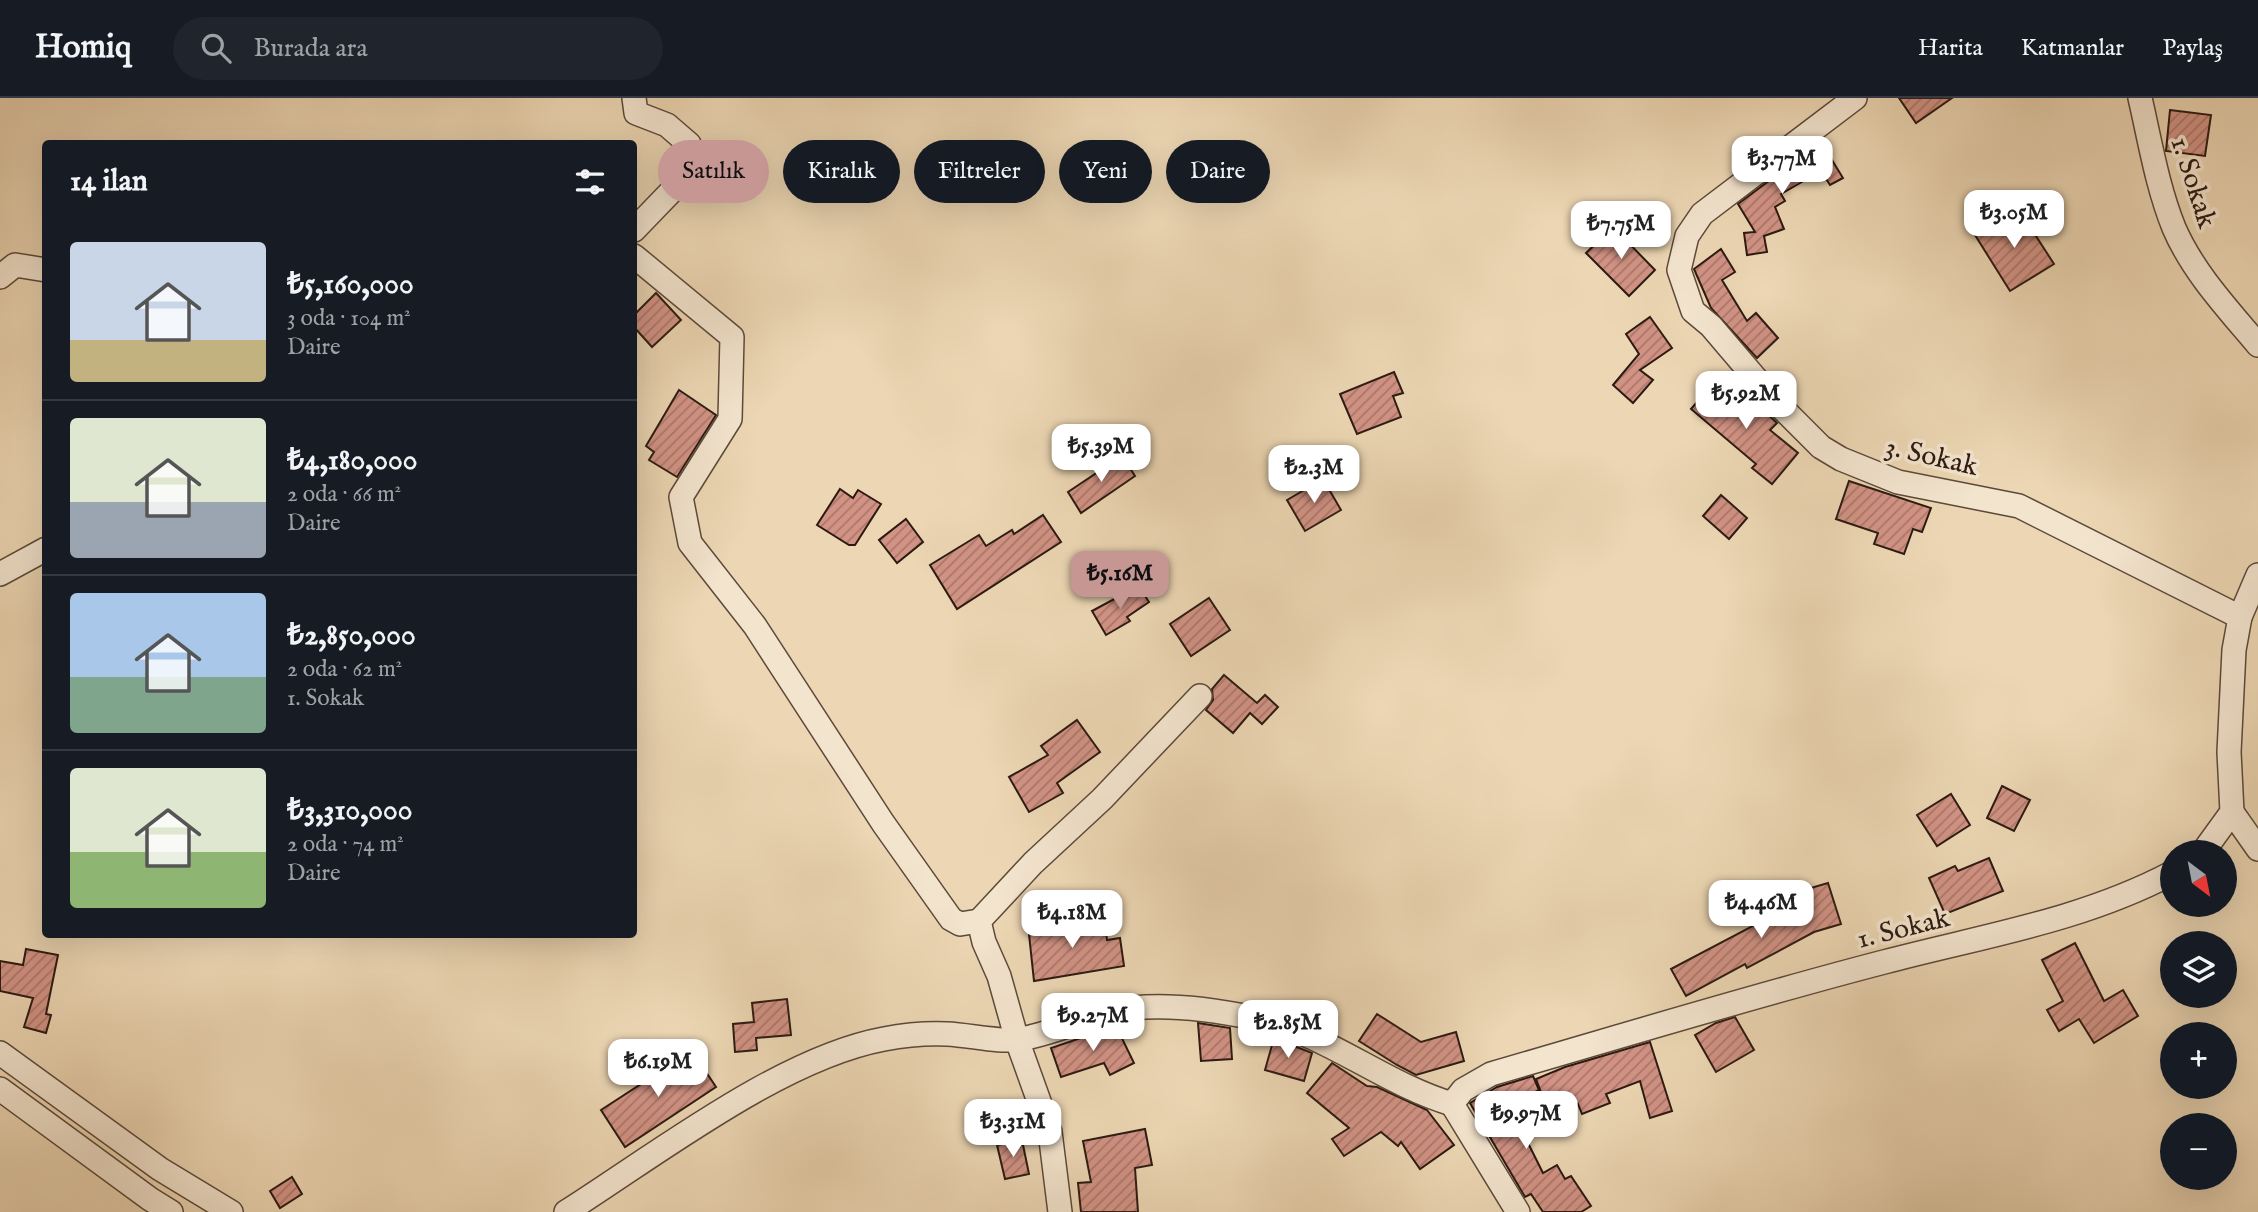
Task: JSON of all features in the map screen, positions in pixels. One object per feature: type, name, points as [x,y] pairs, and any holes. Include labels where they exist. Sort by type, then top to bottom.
[{"type":"street","points":[[634,98],[636,113],[667,125],[689,144],[688,174],[637,227]]},
{"type":"street","name":"3. Sokak","points":[[1855,98],[1702,214],[1687,236],[1679,270],[1693,311],[1711,326],[1797,423],[1821,447],[1841,459],[1898,482],[2019,506],[2240,617]]},
{"type":"street","name":"1. Sokak","points":[[2140,98],[2162,196],[2175,230],[2201,276],[2258,345]]},
{"type":"street","points":[[637,258],[732,337],[730,419],[681,497],[690,543],[755,626],[883,823],[951,919],[960,925],[979,921],[1033,863],[1102,799],[1200,696]]},
{"type":"street","points":[[0,277],[15,265],[42,269]]},
{"type":"street","points":[[0,574],[42,551]]},
{"type":"street","points":[[2258,575],[2240,617],[2230,698],[2232,812],[2258,849]]},
{"type":"street","points":[[2212,840],[2232,812]]},
{"type":"street","name":"1. Sokak","points":[[1452,1104],[1463,1090],[1492,1074],[1886,961],[2062,919],[2141,890],[2160,880]]},
{"type":"street","points":[[979,921],[984,942],[1009,1003],[1017,1040],[1050,1132],[1060,1212]]},
{"type":"street","points":[[566,1212],[745,1098],[845,1049],[913,1034],[1017,1040],[1131,1009],[1162,1006],[1256,1018],[1287,1027],[1404,1087],[1452,1104],[1518,1212]]},
{"type":"street","points":[[0,1053],[160,1169],[231,1212]]},
{"type":"street","points":[[0,1089],[171,1212]]},
{"type":"building","points":[[1899,98],[1952,98],[1916,123]]},
{"type":"building","points":[[2170,110],[2211,115],[2205,156],[2166,151]]},
{"type":"building","points":[[1821,142],[1843,178],[1830,185],[1821,171],[1781,194],[1785,201],[1775,207],[1784,229],[1764,236],[1767,252],[1747,255],[1744,233],[1755,232],[1738,204]]},
{"type":"building","points":[[2018,208],[2054,264],[2010,291],[1975,235]]},
{"type":"building","points":[[1613,227],[1655,270],[1629,296],[1586,253]]},
{"type":"building","points":[[1721,249],[1735,272],[1722,280],[1747,321],[1756,313],[1778,338],[1757,358],[1711,308],[1694,269]]},
{"type":"building","points":[[656,293],[681,320],[652,347],[637,330],[637,312]]},
{"type":"building","points":[[1650,317],[1672,348],[1640,370],[1653,380],[1633,403],[1613,385],[1639,354],[1626,334]]},
{"type":"building","points":[[1394,372],[1403,393],[1393,396],[1401,417],[1357,434],[1340,394]]},
{"type":"building","points":[[1715,382],[1743,406],[1750,398],[1777,423],[1770,430],[1798,453],[1772,484],[1752,468],[1756,464],[1691,409]]},
{"type":"building","points":[[679,390],[716,415],[677,477],[649,460],[654,452],[646,446]]},
{"type":"building","points":[[1122,456],[1135,476],[1081,513],[1068,492]]},
{"type":"building","points":[[1323,479],[1341,510],[1305,531],[1287,500]]},
{"type":"building","points":[[1849,481],[1931,508],[1922,532],[1913,529],[1904,554],[1874,544],[1878,533],[1836,519]]},
{"type":"building","points":[[840,489],[853,498],[858,490],[881,504],[855,545],[849,545],[817,525]]},
{"type":"building","points":[[1721,495],[1747,518],[1729,539],[1703,516]]},
{"type":"building","points":[[1043,515],[1061,542],[957,609],[930,565],[979,535],[986,546],[1012,530],[1014,534]]},
{"type":"building","points":[[906,519],[923,542],[897,563],[879,540]]},
{"type":"building","points":[[1139,587],[1149,602],[1127,617],[1130,621],[1106,635],[1092,611],[1116,598],[1118,601]]},
{"type":"building","points":[[1209,598],[1230,630],[1191,656],[1170,624]]},
{"type":"building","points":[[1224,675],[1257,703],[1265,695],[1278,707],[1262,724],[1250,713],[1233,733],[1206,710],[1213,700],[1212,689]]},
{"type":"building","points":[[1077,720],[1100,752],[1057,783],[1063,793],[1029,812],[1009,777],[1048,755],[1041,746]]},
{"type":"building","points":[[2002,786],[2030,800],[2014,831],[1987,818]]},
{"type":"building","points":[[1951,794],[1970,825],[1937,846],[1917,815]]},
{"type":"building","points":[[1989,858],[2003,891],[1945,914],[1929,878],[1955,866],[1958,871]]},
{"type":"building","points":[[1828,883],[1841,924],[1814,932],[1747,968],[1745,964],[1686,996],[1671,969],[1806,898],[1804,890]]},
{"type":"building","points":[[1065,921],[1066,930],[1105,924],[1107,940],[1120,938],[1124,966],[1034,981],[1028,925]]},
{"type":"building","points":[[2075,943],[2104,1001],[2123,990],[2138,1016],[2094,1043],[2079,1019],[2059,1031],[2047,1010],[2063,1001],[2042,960]]},
{"type":"building","points":[[26,949],[58,955],[46,1014],[51,1015],[46,1033],[24,1027],[33,998],[0,991],[0,961],[23,965]]},
{"type":"building","points":[[787,999],[791,1035],[756,1038],[757,1050],[735,1052],[733,1024],[754,1022],[752,1003]]},
{"type":"building","points":[[1377,1014],[1421,1042],[1456,1032],[1464,1061],[1416,1075],[1397,1065],[1359,1041]]},
{"type":"building","points":[[1735,1017],[1754,1050],[1716,1072],[1695,1035],[1716,1023]]},
{"type":"building","points":[[1198,1023],[1230,1028],[1232,1059],[1201,1061]]},
{"type":"building","points":[[1116,1026],[1134,1063],[1110,1075],[1104,1063],[1061,1077],[1051,1048]]},
{"type":"building","points":[[1274,1038],[1312,1053],[1304,1081],[1265,1070]]},
{"type":"building","points":[[1650,1042],[1672,1111],[1650,1118],[1640,1081],[1606,1094],[1610,1103],[1582,1114],[1578,1104],[1550,1116],[1536,1079],[1565,1067]]},
{"type":"building","points":[[692,1051],[716,1087],[625,1147],[601,1110]]},
{"type":"building","points":[[1332,1063],[1367,1086],[1377,1087],[1427,1110],[1454,1145],[1420,1169],[1401,1142],[1398,1146],[1381,1132],[1344,1156],[1332,1139],[1349,1128],[1307,1093]]},
{"type":"building","points":[[1533,1076],[1539,1090],[1509,1105],[1543,1173],[1557,1165],[1565,1179],[1571,1176],[1591,1206],[1581,1212],[1543,1212],[1531,1194],[1525,1197],[1470,1103],[1497,1087]]},
{"type":"building","points":[[1145,1129],[1152,1165],[1135,1168],[1138,1212],[1081,1212],[1078,1183],[1091,1182],[1083,1141]]},
{"type":"building","points":[[1022,1140],[1029,1174],[1005,1179],[997,1145]]},
{"type":"building","points":[[292,1177],[302,1194],[280,1208],[270,1191]]}]
